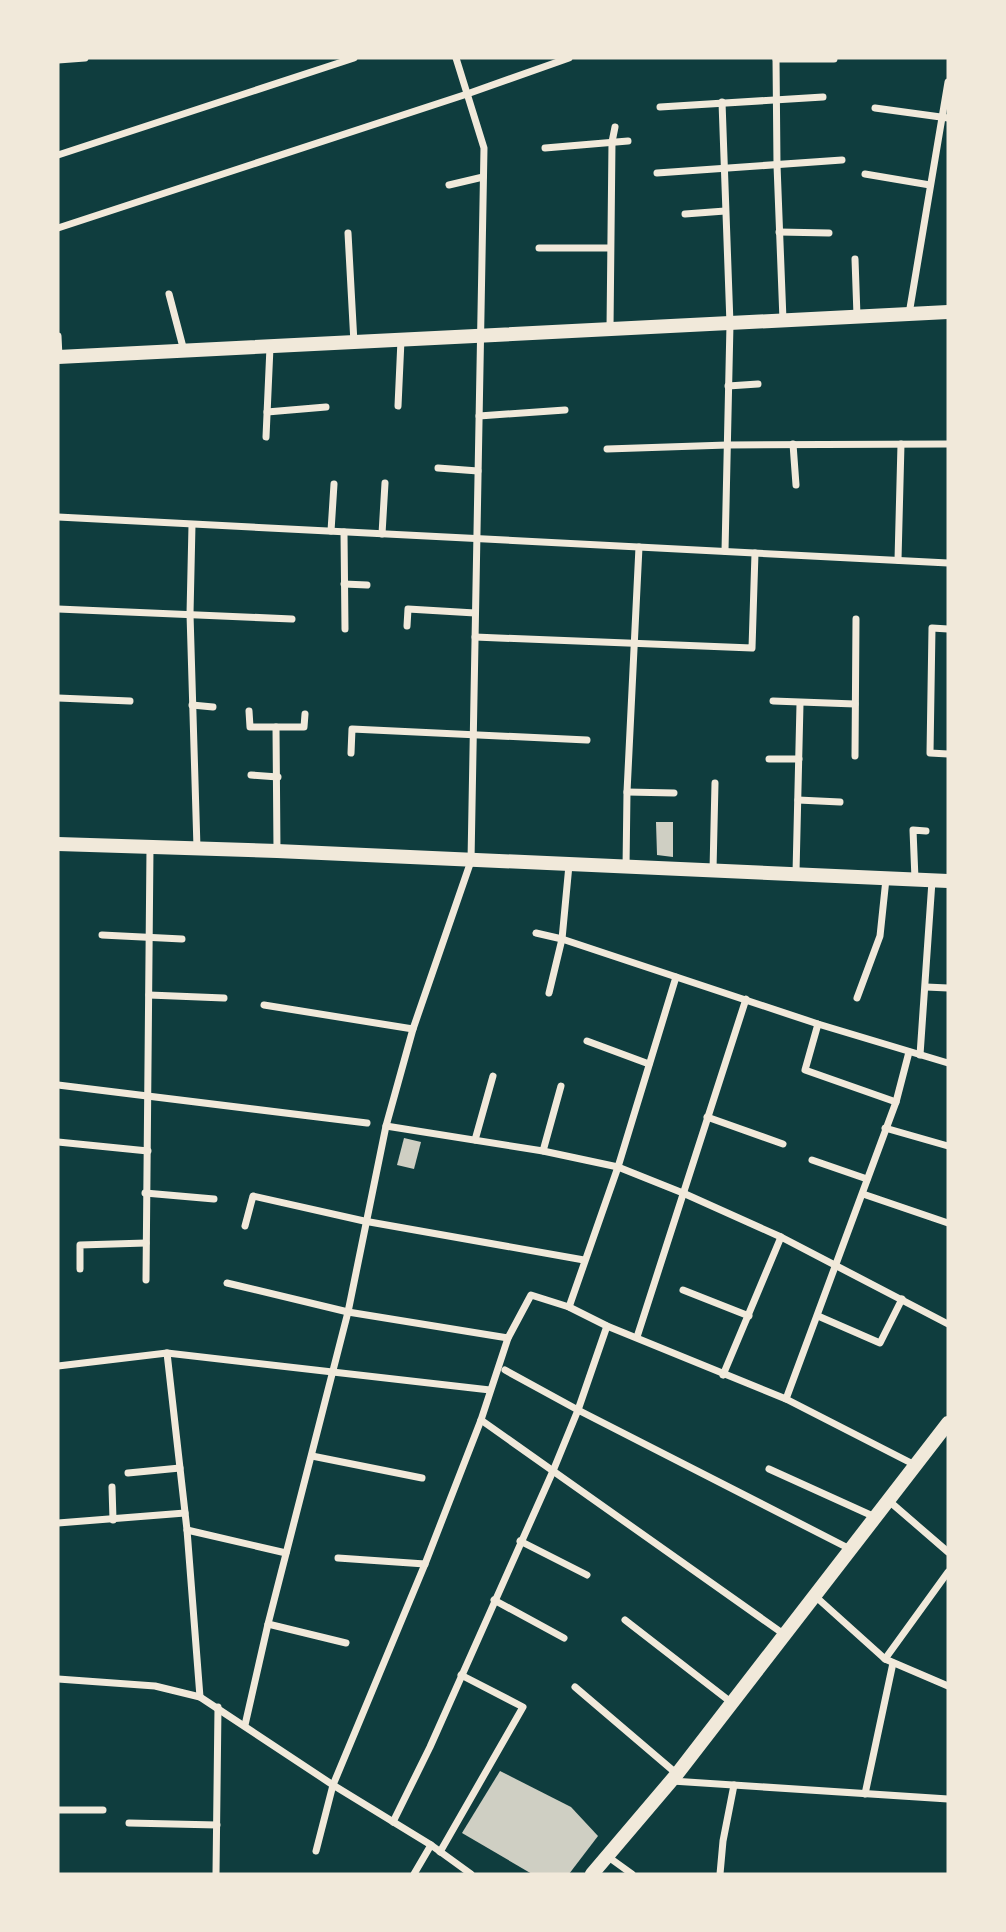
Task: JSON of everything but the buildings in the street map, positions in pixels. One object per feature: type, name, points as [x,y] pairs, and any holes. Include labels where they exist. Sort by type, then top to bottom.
[{"type":"main road","points":[[59,357],[948,312]]},
{"type":"main road","points":[[58,844],[277,851],[948,881]]},
{"type":"main road","points":[[592,1874],[674,1777],[948,1423]]},
{"type":"street","points":[[58,61],[85,58]]},
{"type":"street","points":[[58,155],[354,58]]},
{"type":"street","points":[[245,1725],[268,1624],[348,1312],[386,1126],[413,1029],[471,861],[484,148],[456,58]]},
{"type":"street","points":[[58,228],[569,58]]},
{"type":"street","points":[[783,320],[776,59],[834,59]]},
{"type":"street","points":[[909,314],[930,185],[946,118],[948,82]]},
{"type":"street","points":[[660,107],[823,97]]},
{"type":"street","points":[[722,102],[730,324],[725,551]]},
{"type":"street","points":[[875,108],[946,118]]},
{"type":"street","points":[[610,330],[612,142],[615,127]]},
{"type":"street","points":[[545,148],[628,141]]},
{"type":"street","points":[[657,173],[842,160]]},
{"type":"street","points":[[865,174],[930,185]]},
{"type":"street","points":[[449,185],[483,177]]},
{"type":"street","points":[[685,214],[725,211]]},
{"type":"street","points":[[779,232],[828,233]]},
{"type":"street","points":[[348,233],[354,343]]},
{"type":"street","points":[[539,248],[610,248]]},
{"type":"street","points":[[855,259],[857,317]]},
{"type":"street","points":[[169,294],[184,351]]},
{"type":"street","points":[[58,336],[59,357]]},
{"type":"street","points":[[398,406],[401,340]]},
{"type":"street","points":[[266,436],[270,347]]},
{"type":"street","points":[[728,386],[758,384]]},
{"type":"street","points":[[267,412],[326,407]]},
{"type":"street","points":[[479,416],[565,410]]},
{"type":"street","points":[[607,449],[727,444],[948,444]]},
{"type":"street","points":[[793,444],[796,485]]},
{"type":"street","points":[[898,560],[901,444]]},
{"type":"street","points":[[439,468],[478,471]]},
{"type":"street","points":[[382,534],[385,483]]},
{"type":"street","points":[[331,531],[334,484]]},
{"type":"street","points":[[58,517],[948,563]]},
{"type":"street","points":[[192,525],[190,614],[197,848]]},
{"type":"street","points":[[344,532],[345,629]]},
{"type":"street","points":[[626,868],[639,547]]},
{"type":"street","points":[[475,636],[752,648],[755,553]]},
{"type":"street","points":[[344,584],[367,585]]},
{"type":"street","points":[[58,609],[292,619]]},
{"type":"street","points":[[407,626],[408,609],[475,613]]},
{"type":"street","points":[[855,756],[856,620]]},
{"type":"street","points":[[948,629],[932,628],[930,753],[948,754]]},
{"type":"street","points":[[58,698],[130,701]]},
{"type":"street","points":[[773,701],[855,704]]},
{"type":"street","points":[[796,873],[800,704]]},
{"type":"street","points":[[192,705],[213,707]]},
{"type":"street","points":[[249,710],[250,727],[304,727],[305,714]]},
{"type":"street","points":[[276,727],[277,851]]},
{"type":"street","points":[[351,753],[352,729],[587,740]]},
{"type":"street","points":[[769,758],[799,759]]},
{"type":"street","points":[[251,775],[278,777]]},
{"type":"street","points":[[713,872],[715,783]]},
{"type":"street","points":[[627,792],[674,793]]},
{"type":"street","points":[[798,800],[840,802]]},
{"type":"street","points":[[915,879],[913,830],[926,831]]},
{"type":"street","points":[[146,1280],[150,848]]},
{"type":"street","points":[[549,993],[562,939],[569,865]]},
{"type":"street","points":[[857,998],[880,936],[886,879]]},
{"type":"street","points":[[920,1055],[932,880]]},
{"type":"street","points":[[536,933],[562,939],[818,1024],[948,1063]]},
{"type":"street","points":[[102,935],[182,939]]},
{"type":"street","points":[[569,1307],[618,1167],[676,976]]},
{"type":"street","points":[[926,987],[948,988]]},
{"type":"street","points":[[149,995],[224,998]]},
{"type":"street","points":[[637,1337],[746,999]]},
{"type":"street","points":[[264,1005],[413,1029]]},
{"type":"street","points":[[818,1024],[805,1070],[896,1102]]},
{"type":"street","points":[[587,1041],[649,1064]]},
{"type":"street","points":[[786,1399],[896,1102],[909,1052]]},
{"type":"street","points":[[475,1140],[493,1076]]},
{"type":"street","points":[[58,1085],[367,1123]]},
{"type":"street","points":[[543,1151],[561,1086]]},
{"type":"street","points":[[707,1117],[783,1144]]},
{"type":"street","points":[[386,1126],[543,1151],[618,1167],[781,1237],[948,1324]]},
{"type":"street","points":[[886,1128],[948,1146]]},
{"type":"street","points":[[58,1142],[148,1151]]},
{"type":"street","points":[[812,1160],[867,1179]]},
{"type":"street","points":[[145,1193],[214,1199]]},
{"type":"street","points":[[863,1194],[948,1223]]},
{"type":"street","points":[[245,1226],[253,1196],[365,1221],[584,1260]]},
{"type":"street","points":[[723,1375],[781,1237]]},
{"type":"street","points":[[80,1269],[80,1245],[146,1243]]},
{"type":"street","points":[[227,1283],[348,1312],[508,1338]]},
{"type":"street","points":[[683,1290],[749,1316]]},
{"type":"street","points":[[316,1851],[333,1785],[425,1564],[481,1420],[508,1338],[528,1297],[535,1295],[569,1307],[723,1375],[786,1399],[916,1465]]},
{"type":"street","points":[[818,1316],[880,1343],[902,1299]]},
{"type":"street","points":[[393,1822],[430,1747],[553,1471],[578,1410],[607,1325]]},
{"type":"street","points":[[58,1366],[167,1353],[490,1390]]},
{"type":"street","points":[[167,1353],[187,1530],[200,1697]]},
{"type":"street","points":[[505,1370],[850,1549]]},
{"type":"street","points":[[481,1420],[785,1635]]},
{"type":"street","points":[[312,1456],[422,1478]]},
{"type":"street","points":[[128,1473],[180,1468]]},
{"type":"street","points":[[769,1469],[875,1517]]},
{"type":"street","points":[[112,1487],[113,1520]]},
{"type":"street","points":[[889,1501],[948,1552]]},
{"type":"street","points":[[58,1523],[185,1513]]},
{"type":"street","points":[[187,1530],[286,1553]]},
{"type":"street","points":[[520,1541],[587,1575]]},
{"type":"street","points":[[338,1558],[425,1564]]},
{"type":"street","points":[[885,1659],[948,1572]]},
{"type":"street","points":[[814,1595],[885,1659],[948,1686]]},
{"type":"street","points":[[494,1600],[564,1638]]},
{"type":"street","points":[[625,1620],[732,1703]]},
{"type":"street","points":[[268,1624],[346,1643]]},
{"type":"street","points":[[865,1794],[894,1663]]},
{"type":"street","points":[[440,1852],[523,1707],[461,1675]]},
{"type":"street","points":[[58,1679],[155,1686],[200,1697],[333,1785],[431,1845],[471,1874]]},
{"type":"street","points":[[575,1687],[674,1777],[734,1785],[948,1799]]},
{"type":"street","points":[[216,1874],[218,1707]]},
{"type":"street","points":[[720,1874],[723,1841],[734,1785]]},
{"type":"street","points":[[58,1810],[103,1810]]},
{"type":"street","points":[[128,1823],[217,1825]]},
{"type":"street","points":[[414,1874],[431,1845]]},
{"type":"street","points":[[607,1856],[632,1874]]}]
